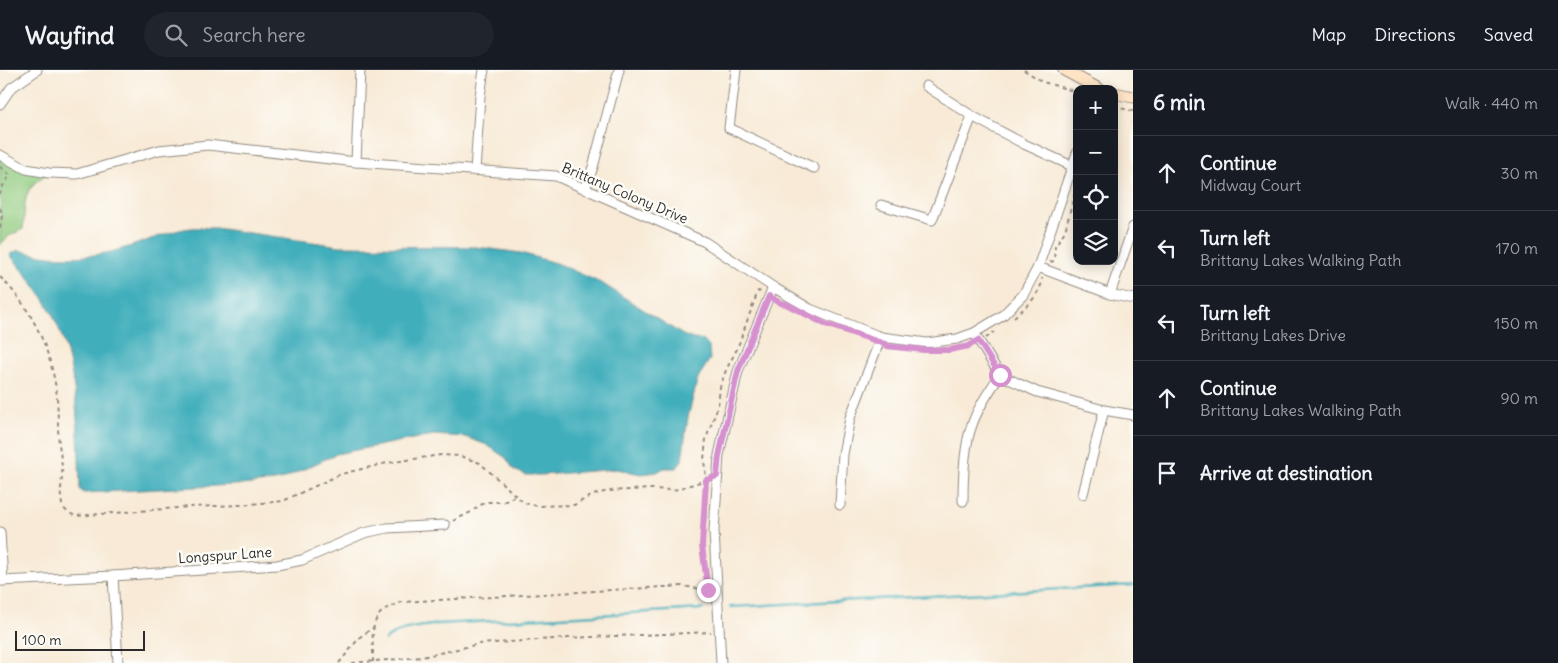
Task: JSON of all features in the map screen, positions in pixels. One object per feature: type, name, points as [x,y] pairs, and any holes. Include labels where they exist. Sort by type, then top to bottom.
[{"type":"street","points":[[0,104],[11,88],[37,70]]},
{"type":"street","points":[[356,162],[360,70]]},
{"type":"street","points":[[475,171],[480,96],[484,70]]},
{"type":"street","points":[[585,189],[619,70]]},
{"type":"street","points":[[736,70],[729,128],[814,168]]},
{"type":"street","points":[[1064,70],[1091,85]]},
{"type":"street","points":[[926,86],[972,116],[1024,144],[1072,166]]},
{"type":"street","points":[[1118,94],[1133,97]]},
{"type":"street","points":[[881,205],[932,220],[972,116]]},
{"type":"street","name":"Brittany Colony Drive","points":[[0,154],[26,169],[49,173],[77,174],[159,150],[208,145],[356,162],[556,176],[705,242],[771,292],[881,337],[928,343],[976,336],[1002,316],[1023,295],[1042,268],[1072,166]]},
{"type":"street","points":[[1110,294],[1133,227]]},
{"type":"street","points":[[1042,268],[1110,294],[1133,299]]},
{"type":"street","points":[[721,663],[714,531],[719,456],[738,371],[771,292]]},
{"type":"street","points":[[976,336],[1000,375],[1037,392],[1104,410],[1133,415]]},
{"type":"street","points":[[840,505],[843,454],[850,418],[881,337]]},
{"type":"street","points":[[963,501],[963,474],[972,425],[986,395],[1000,375]]},
{"type":"street","points":[[1082,494],[1104,410]]},
{"type":"street","name":"Longspur Lane","points":[[2,581],[277,566],[302,560],[364,533],[387,528],[445,525]]},
{"type":"street","points":[[0,532],[2,581]]},
{"type":"street","points":[[113,576],[118,663]]},
{"type":"path","points":[[1024,70],[1042,82],[1073,91]]},
{"type":"path","points":[[1118,109],[1133,111]]},
{"type":"path","points":[[0,167],[10,175],[0,194]]},
{"type":"path","points":[[1010,321],[1033,299],[1042,285],[1042,268],[1049,262],[1054,261],[1055,246],[1065,231],[1073,200]]},
{"type":"path","points":[[0,208],[2,215],[0,228]]},
{"type":"path","points":[[0,277],[17,294],[43,340],[52,369],[57,400],[62,467],[62,503],[63,508],[76,516],[121,511],[278,502],[289,499],[341,474],[387,463],[441,455],[460,456],[480,463],[515,495],[530,505],[574,505],[593,495],[608,491],[674,490],[717,476]]},
{"type":"path","points":[[709,596],[702,546],[706,480],[704,460],[706,439],[718,406],[720,387],[758,291],[771,292]]},
{"type":"path","points":[[976,336],[988,338],[996,330]]},
{"type":"path","points":[[445,525],[462,517],[485,502],[502,502],[509,500],[515,495]]},
{"type":"path","points":[[373,662],[372,634],[376,620],[383,611],[402,602],[682,586],[708,590]]},
{"type":"path","points":[[339,663],[360,636],[374,627]]},
{"type":"path","points":[[352,663],[422,656],[479,644],[711,632]]},
{"type":"green space","points":[[0,155],[49,173],[29,190],[25,203],[23,229],[9,236],[0,245]]},
{"type":"water","points":[[215,228],[340,246],[476,247],[521,253],[559,264],[603,284],[683,335],[703,340],[709,347],[710,359],[698,378],[688,417],[682,460],[677,468],[664,468],[657,472],[641,474],[617,469],[526,475],[514,470],[506,458],[487,445],[465,437],[433,435],[336,454],[281,480],[252,484],[84,493],[80,490],[76,406],[70,363],[64,343],[48,305],[10,255],[18,250],[58,257],[85,256],[112,252],[184,229]]},
{"type":"waterway","points":[[730,607],[1133,585]]},
{"type":"waterway","points":[[385,640],[403,630],[438,624],[703,609]]},
{"type":"route","points":[[708,590],[702,546],[706,480],[717,476],[719,456],[738,371],[769,296],[825,324],[885,344],[886,346],[904,349],[949,350],[969,346],[978,340],[1000,375]]}]
